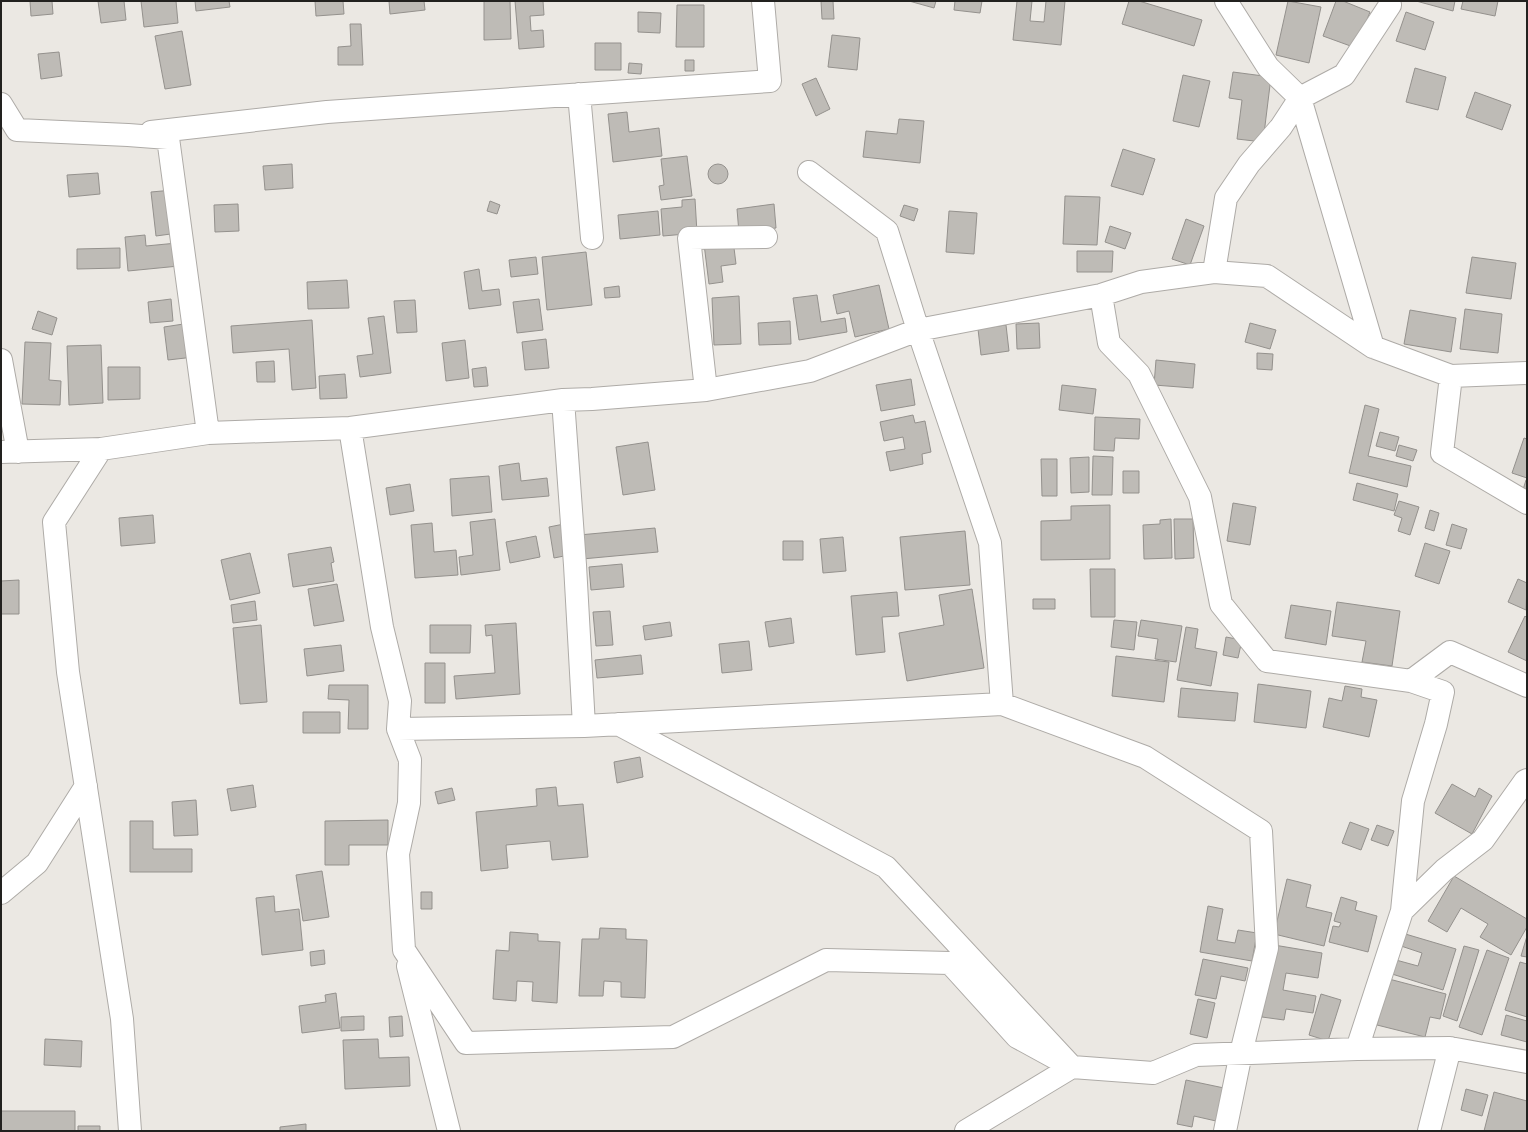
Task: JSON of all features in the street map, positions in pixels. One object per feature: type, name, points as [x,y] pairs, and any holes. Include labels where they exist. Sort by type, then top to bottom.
[{"type":"street","points":[[128,135],[327,112],[770,81],[763,1]]},
{"type":"street","points":[[1226,1],[1268,67],[1300,98],[1373,347]]},
{"type":"street","points":[[1214,272],[1226,198],[1249,164],[1281,127],[1300,98],[1344,75],[1386,2]]},
{"type":"street","points":[[578,94],[592,238]]},
{"type":"street","points":[[2,107],[17,130],[168,138],[208,434]]},
{"type":"street","points":[[809,172],[887,231],[918,330],[990,543],[1002,704]]},
{"type":"street","points":[[706,390],[689,238],[766,236]]},
{"type":"street","points":[[1,360],[9,452],[101,449],[208,434],[350,428],[563,400],[706,390],[810,371],[918,330],[1101,295],[1141,282],[1214,272],[1267,276],[1373,347],[1451,376],[1527,373]]},
{"type":"street","points":[[1101,295],[1109,343],[1139,374],[1200,497],[1221,604],[1267,661],[1411,681],[1443,692],[1436,724],[1413,801],[1402,911],[1357,1049]]},
{"type":"street","points":[[1451,376],[1442,453],[1527,503]]},
{"type":"street","points":[[563,400],[576,573],[584,726]]},
{"type":"street","points":[[350,428],[382,627],[400,701],[398,729],[410,760],[409,803],[398,854],[404,950],[449,1131]]},
{"type":"street","points":[[101,449],[54,522],[68,672],[122,1019],[130,1131]]},
{"type":"street","points":[[1411,681],[1450,652],[1527,686]]},
{"type":"street","points":[[398,729],[584,726],[692,719],[1002,704],[1145,757],[1261,831],[1267,948],[1241,1053],[1225,1131]]},
{"type":"street","points":[[618,724],[886,867],[1072,1067]]},
{"type":"street","points":[[1402,911],[1444,870],[1483,840],[1527,780]]},
{"type":"street","points":[[1,892],[37,863],[86,786]]},
{"type":"street","points":[[404,950],[466,1043],[673,1036],[826,960],[950,963],[1017,1037],[1072,1067],[1153,1073],[1196,1055],[1357,1049],[1450,1048],[1527,1062]]},
{"type":"street","points":[[1429,1131],[1450,1048]]},
{"type":"street","points":[[966,1131],[1072,1067]]},
{"type":"building","points":[[30,1],[52,1],[53,14],[31,16]]},
{"type":"building","points":[[98,1],[124,1],[126,20],[101,23]]},
{"type":"building","points":[[141,1],[176,1],[178,23],[144,27]]},
{"type":"building","points":[[195,1],[229,1],[230,7],[196,11]]},
{"type":"building","points":[[315,1],[343,1],[344,14],[316,16]]},
{"type":"building","points":[[389,1],[424,1],[425,10],[390,14]]},
{"type":"building","points":[[484,1],[510,1],[511,39],[484,40]]},
{"type":"building","points":[[515,1],[543,1],[544,15],[530,16],[531,31],[543,30],[544,47],[519,49]]},
{"type":"building","points":[[821,1],[833,1],[834,19],[822,19]]},
{"type":"building","points":[[909,1],[936,1],[934,8]]},
{"type":"building","points":[[955,1],[982,1],[980,13],[954,10]]},
{"type":"building","points":[[1017,1],[1032,1],[1030,21],[1044,22],[1046,1],[1065,1],[1061,45],[1013,40]]},
{"type":"building","points":[[1129,1],[1139,1],[1202,20],[1194,46],[1122,24]]},
{"type":"building","points":[[1288,1],[1321,7],[1309,63],[1276,55]]},
{"type":"building","points":[[1336,1],[1343,1],[1370,12],[1356,48],[1323,36]]},
{"type":"building","points":[[1416,1],[1455,1],[1453,11]]},
{"type":"building","points":[[1463,1],[1498,1],[1495,16],[1461,9]]},
{"type":"building","points":[[677,5],[704,5],[704,47],[676,47]]},
{"type":"building","points":[[638,12],[661,13],[660,33],[638,32]]},
{"type":"building","points":[[1406,12],[1434,22],[1425,50],[1396,41]]},
{"type":"building","points":[[350,24],[361,24],[363,65],[338,65],[338,47],[351,46]]},
{"type":"building","points":[[182,31],[191,85],[165,89],[155,36]]},
{"type":"building","points":[[832,35],[860,38],[857,70],[828,67]]},
{"type":"building","points":[[595,43],[621,43],[621,70],[595,70]]},
{"type":"building","points":[[59,52],[62,76],[41,79],[38,54]]},
{"type":"building","points":[[685,60],[694,60],[694,71],[685,71]]},
{"type":"building","points":[[629,63],[642,64],[641,74],[628,73]]},
{"type":"building","points":[[1415,68],[1446,77],[1438,110],[1406,102]]},
{"type":"building","points":[[1233,72],[1271,77],[1263,142],[1237,139],[1242,100],[1229,98]]},
{"type":"building","points":[[1183,75],[1210,81],[1199,127],[1173,121]]},
{"type":"building","points":[[816,78],[830,109],[816,116],[802,84]]},
{"type":"building","points":[[1475,92],[1511,105],[1502,130],[1466,117]]},
{"type":"building","points":[[627,112],[629,132],[659,128],[662,156],[613,162],[608,114]]},
{"type":"building","points":[[899,119],[924,121],[920,163],[863,157],[866,131],[897,134]]},
{"type":"building","points":[[1123,149],[1155,159],[1143,195],[1111,186]]},
{"type":"building","points":[[687,156],[692,196],[661,200],[659,186],[664,185],[661,159]]},
{"type":"building","points":[[292,164],[293,188],[265,190],[263,166]]},
{"type":"building","points":[[718,164],[725,167],[728,174],[725,181],[718,184],[711,181],[708,174],[711,167]]},
{"type":"building","points":[[98,173],[100,194],[69,197],[67,175]]},
{"type":"building","points":[[173,190],[178,233],[156,236],[151,192]]},
{"type":"building","points":[[1065,196],[1100,197],[1097,245],[1063,244]]},
{"type":"building","points":[[695,199],[697,233],[663,236],[661,209],[682,207],[682,200]]},
{"type":"building","points":[[490,201],[500,205],[497,214],[487,211]]},
{"type":"building","points":[[238,204],[239,231],[215,232],[214,205]]},
{"type":"building","points":[[774,204],[776,228],[739,233],[737,209]]},
{"type":"building","points":[[904,205],[918,209],[914,221],[900,216]]},
{"type":"building","points":[[658,211],[660,235],[620,239],[618,215]]},
{"type":"building","points":[[949,211],[977,213],[974,254],[946,252]]},
{"type":"building","points":[[1186,219],[1204,226],[1190,265],[1172,259]]},
{"type":"building","points":[[1110,226],[1131,233],[1125,249],[1105,242]]},
{"type":"building","points":[[145,235],[146,246],[177,243],[179,266],[128,271],[125,237]]},
{"type":"building","points":[[733,240],[736,264],[721,266],[723,282],[709,284],[704,244]]},
{"type":"building","points":[[120,248],[120,268],[77,269],[77,249]]},
{"type":"building","points":[[1077,251],[1113,251],[1112,272],[1077,272]]},
{"type":"building","points":[[586,252],[592,305],[547,310],[542,257]]},
{"type":"building","points":[[536,257],[538,274],[511,277],[509,260]]},
{"type":"building","points":[[1472,257],[1516,263],[1511,299],[1466,293]]},
{"type":"building","points":[[479,269],[482,291],[499,289],[501,305],[469,309],[464,272]]},
{"type":"building","points":[[347,280],[349,308],[308,309],[307,282]]},
{"type":"building","points":[[879,285],[889,329],[855,337],[849,311],[837,314],[833,295]]},
{"type":"building","points":[[619,286],[620,297],[605,298],[604,288]]},
{"type":"building","points":[[817,295],[821,322],[845,318],[847,332],[799,340],[793,298]]},
{"type":"building","points":[[739,296],[741,344],[714,345],[712,298]]},
{"type":"building","points":[[171,299],[173,321],[150,323],[148,302]]},
{"type":"building","points":[[539,299],[543,330],[517,333],[513,302]]},
{"type":"building","points":[[415,300],[417,332],[397,333],[394,301]]},
{"type":"building","points":[[1465,309],[1502,314],[1498,353],[1460,349]]},
{"type":"building","points":[[1410,310],[1456,318],[1451,352],[1404,344]]},
{"type":"building","points":[[38,311],[57,318],[52,335],[32,329]]},
{"type":"building","points":[[384,316],[391,373],[360,377],[357,356],[373,354],[368,318]]},
{"type":"building","points":[[312,320],[316,388],[292,390],[289,349],[233,353],[231,326]]},
{"type":"building","points":[[790,321],[791,344],[759,345],[758,323]]},
{"type":"building","points":[[190,323],[194,357],[168,360],[164,327]]},
{"type":"building","points":[[1039,323],[1040,348],[1017,349],[1016,324]]},
{"type":"building","points":[[1250,323],[1276,330],[1270,349],[1245,342]]},
{"type":"building","points":[[1006,325],[1009,351],[981,355],[978,329]]},
{"type":"building","points":[[546,339],[549,368],[525,370],[522,342]]},
{"type":"building","points":[[465,340],[469,378],[446,381],[442,343]]},
{"type":"building","points":[[25,342],[51,343],[49,380],[61,381],[60,405],[22,404]]},
{"type":"building","points":[[101,345],[103,403],[69,405],[67,346]]},
{"type":"building","points":[[1257,353],[1273,354],[1272,370],[1257,369]]},
{"type":"building","points":[[1156,360],[1195,364],[1193,388],[1154,385]]},
{"type":"building","points":[[274,361],[275,382],[257,382],[256,362]]},
{"type":"building","points":[[108,367],[140,367],[140,399],[108,400]]},
{"type":"building","points":[[486,367],[488,386],[474,387],[472,369]]},
{"type":"building","points":[[345,374],[347,398],[320,399],[319,376]]},
{"type":"building","points":[[911,379],[915,405],[881,411],[876,385]]},
{"type":"building","points":[[1062,385],[1096,389],[1093,414],[1059,410]]},
{"type":"building","points":[[1365,405],[1379,409],[1368,456],[1411,466],[1407,487],[1349,473]]},
{"type":"building","points":[[913,415],[915,423],[925,421],[931,452],[922,454],[923,464],[890,471],[886,452],[905,449],[903,437],[884,441],[880,422]]},
{"type":"building","points":[[1095,417],[1140,419],[1139,439],[1115,438],[1114,451],[1094,450]]},
{"type":"building","points":[[1380,432],[1399,437],[1395,451],[1376,446]]},
{"type":"building","points":[[1524,438],[1527,439],[1527,478],[1512,473]]},
{"type":"building","points":[[648,442],[655,490],[623,495],[616,447]]},
{"type":"building","points":[[1399,445],[1417,450],[1413,461],[1396,456]]},
{"type":"building","points":[[1093,456],[1113,457],[1112,495],[1092,495]]},
{"type":"building","points":[[1089,457],[1089,492],[1071,493],[1070,458]]},
{"type":"building","points":[[1041,459],[1057,459],[1057,496],[1042,496]]},
{"type":"building","points":[[519,463],[521,481],[547,478],[549,496],[502,500],[499,466]]},
{"type":"building","points":[[1123,471],[1139,471],[1139,493],[1123,493]]},
{"type":"building","points":[[489,476],[492,512],[452,516],[450,479]]},
{"type":"building","points":[[1527,480],[1527,495],[1522,493]]},
{"type":"building","points":[[1357,483],[1398,494],[1394,511],[1353,500]]},
{"type":"building","points":[[410,484],[414,511],[390,515],[386,488]]},
{"type":"building","points":[[1399,501],[1419,507],[1410,535],[1398,531],[1402,518],[1394,515]]},
{"type":"building","points":[[1233,503],[1256,507],[1250,545],[1227,541]]},
{"type":"building","points":[[1110,505],[1110,559],[1041,560],[1041,521],[1071,520],[1071,506]]},
{"type":"building","points":[[1430,510],[1439,513],[1434,531],[1425,528]]},
{"type":"building","points":[[153,515],[155,543],[121,546],[119,518]]},
{"type":"building","points":[[495,519],[500,570],[461,575],[459,557],[473,555],[470,522]]},
{"type":"building","points":[[1171,519],[1172,558],[1144,559],[1143,525],[1160,524],[1160,520]]},
{"type":"building","points":[[1174,519],[1193,519],[1194,558],[1175,559]]},
{"type":"building","points":[[432,523],[434,552],[456,550],[458,575],[415,578],[411,525]]},
{"type":"building","points":[[564,524],[569,555],[554,558],[549,527]]},
{"type":"building","points":[[1452,524],[1467,529],[1461,549],[1446,545]]},
{"type":"building","points":[[655,528],[658,552],[582,559],[579,535]]},
{"type":"building","points":[[965,531],[970,585],[905,590],[900,537]]},
{"type":"building","points":[[536,536],[540,557],[510,563],[506,542]]},
{"type":"building","points":[[843,537],[846,571],[823,573],[820,539]]},
{"type":"building","points":[[783,541],[803,541],[803,560],[783,560]]},
{"type":"building","points":[[1425,543],[1450,551],[1439,584],[1415,576]]},
{"type":"building","points":[[331,547],[334,562],[331,563],[334,581],[293,587],[288,554]]},
{"type":"building","points":[[250,553],[260,593],[230,600],[221,560]]},
{"type":"building","points":[[622,564],[624,587],[591,590],[589,567]]},
{"type":"building","points":[[1090,569],[1115,569],[1115,617],[1091,617]]},
{"type":"building","points":[[1518,579],[1527,583],[1526,610],[1508,602]]},
{"type":"building","points":[[19,580],[19,614],[1,614],[1,581]]},
{"type":"building","points":[[337,584],[344,621],[314,626],[308,589]]},
{"type":"building","points":[[972,589],[984,668],[907,681],[899,633],[944,625],[939,595]]},
{"type":"building","points":[[897,592],[899,616],[882,617],[885,652],[856,655],[851,596]]},
{"type":"building","points":[[1033,599],[1055,599],[1055,609],[1033,609]]},
{"type":"building","points":[[255,601],[257,620],[233,623],[231,605]]},
{"type":"building","points":[[1337,602],[1400,611],[1392,666],[1362,662],[1366,641],[1332,636]]},
{"type":"building","points":[[1291,605],[1331,611],[1326,645],[1285,638]]},
{"type":"building","points":[[610,611],[613,645],[596,646],[593,612]]},
{"type":"building","points":[[1525,616],[1527,618],[1527,661],[1508,652]]},
{"type":"building","points":[[791,618],[794,643],[769,647],[765,622]]},
{"type":"building","points":[[1114,620],[1137,622],[1134,650],[1111,647]]},
{"type":"building","points":[[1141,620],[1182,626],[1176,662],[1155,659],[1158,639],[1138,636]]},
{"type":"building","points":[[670,622],[672,636],[645,640],[643,626]]},
{"type":"building","points":[[516,623],[520,694],[456,699],[454,676],[495,673],[492,635],[486,636],[485,625]]},
{"type":"building","points":[[261,625],[267,702],[240,704],[233,628]]},
{"type":"building","points":[[430,625],[471,625],[470,653],[430,653]]},
{"type":"building","points":[[1186,627],[1198,629],[1195,648],[1217,652],[1211,686],[1177,680]]},
{"type":"building","points":[[1226,637],[1242,640],[1238,658],[1223,655]]},
{"type":"building","points":[[749,641],[752,670],[722,673],[719,644]]},
{"type":"building","points":[[341,645],[344,671],[307,676],[304,649]]},
{"type":"building","points":[[641,655],[643,674],[597,678],[595,660]]},
{"type":"building","points":[[1116,656],[1169,662],[1164,702],[1112,696]]},
{"type":"building","points":[[425,663],[445,663],[445,703],[425,703]]},
{"type":"building","points":[[1258,684],[1311,691],[1306,728],[1254,722]]},
{"type":"building","points":[[329,685],[368,685],[368,729],[348,729],[349,700],[328,699]]},
{"type":"building","points":[[1345,686],[1362,689],[1361,697],[1377,700],[1369,737],[1323,727],[1329,698],[1342,701]]},
{"type":"building","points":[[1181,688],[1238,693],[1235,721],[1178,717]]},
{"type":"building","points":[[303,712],[340,712],[340,733],[303,733]]},
{"type":"building","points":[[640,757],[643,777],[617,783],[614,762]]},
{"type":"building","points":[[1452,784],[1475,797],[1479,788],[1492,796],[1472,834],[1435,813]]},
{"type":"building","points":[[253,785],[256,807],[231,811],[227,789]]},
{"type":"building","points":[[556,787],[558,806],[583,804],[588,857],[552,860],[550,841],[506,845],[508,868],[481,871],[476,812],[537,806],[536,789]]},
{"type":"building","points":[[452,788],[455,800],[438,804],[435,792]]},
{"type":"building","points":[[196,800],[198,835],[174,836],[172,802]]},
{"type":"building","points":[[388,820],[388,845],[349,845],[349,865],[325,865],[325,821]]},
{"type":"building","points":[[130,821],[153,821],[153,849],[192,849],[192,872],[130,872]]},
{"type":"building","points":[[1350,822],[1369,829],[1361,850],[1342,843]]},
{"type":"building","points":[[1377,825],[1394,831],[1388,846],[1371,840]]},
{"type":"building","points":[[322,871],[329,917],[303,921],[296,875]]},
{"type":"building","points":[[1454,876],[1527,919],[1527,927],[1511,955],[1480,937],[1488,924],[1461,908],[1447,932],[1428,921]]},
{"type":"building","points":[[1287,879],[1311,885],[1306,907],[1332,913],[1324,946],[1274,934]]},
{"type":"building","points":[[421,892],[432,892],[432,909],[421,909]]},
{"type":"building","points":[[274,896],[275,912],[299,909],[303,950],[262,955],[256,898]]},
{"type":"building","points":[[1341,897],[1357,902],[1355,910],[1377,916],[1368,952],[1329,942],[1333,926],[1339,927],[1341,923],[1334,921]]},
{"type":"building","points":[[1208,906],[1223,909],[1217,940],[1235,943],[1238,930],[1257,933],[1252,961],[1200,952]]},
{"type":"building","points":[[600,928],[626,929],[626,939],[647,940],[645,998],[621,997],[621,982],[604,981],[603,996],[579,996],[582,939],[599,939]]},
{"type":"building","points":[[510,932],[538,934],[538,941],[560,942],[557,1003],[532,1001],[533,982],[517,981],[516,1001],[493,999],[496,950],[509,951]]},
{"type":"building","points":[[1402,933],[1456,949],[1443,990],[1392,974],[1396,960],[1418,966],[1422,953],[1398,945]]},
{"type":"building","points":[[1527,936],[1527,957],[1521,956]]},
{"type":"building","points":[[1274,945],[1322,953],[1318,978],[1286,973],[1283,990],[1316,996],[1313,1013],[1286,1009],[1284,1020],[1262,1017]]},
{"type":"building","points":[[1464,946],[1479,950],[1457,1021],[1443,1016]]},
{"type":"building","points":[[324,950],[325,964],[311,966],[310,952]]},
{"type":"building","points":[[1487,950],[1509,958],[1482,1035],[1459,1027]]},
{"type":"building","points":[[1203,959],[1248,968],[1245,981],[1221,976],[1216,999],[1195,995]]},
{"type":"building","points":[[1520,962],[1527,964],[1527,1017],[1505,1010]]},
{"type":"building","points":[[1389,979],[1446,994],[1440,1019],[1430,1017],[1425,1037],[1377,1025]]},
{"type":"building","points":[[336,993],[340,1028],[302,1033],[299,1006],[326,1002],[325,995]]},
{"type":"building","points":[[1321,994],[1341,1000],[1328,1041],[1309,1035]]},
{"type":"building","points":[[1198,999],[1215,1003],[1207,1038],[1190,1034]]},
{"type":"building","points":[[1506,1015],[1527,1021],[1527,1042],[1501,1035]]},
{"type":"building","points":[[364,1016],[364,1030],[341,1031],[341,1017]]},
{"type":"building","points":[[402,1016],[403,1036],[390,1037],[389,1017]]},
{"type":"building","points":[[45,1039],[82,1041],[81,1067],[44,1065]]},
{"type":"building","points":[[378,1039],[379,1058],[409,1057],[410,1086],[345,1089],[343,1040]]},
{"type":"building","points":[[1186,1080],[1224,1088],[1216,1121],[1194,1116],[1192,1127],[1177,1124]]},
{"type":"building","points":[[1466,1089],[1488,1095],[1482,1116],[1461,1110]]},
{"type":"building","points":[[1494,1092],[1527,1101],[1527,1131],[1484,1131]]},
{"type":"building","points":[[1,1111],[75,1111],[75,1131],[1,1131]]},
{"type":"building","points":[[306,1124],[306,1131],[280,1131],[280,1127]]},
{"type":"building","points":[[78,1126],[100,1126],[100,1131],[78,1131]]}]
